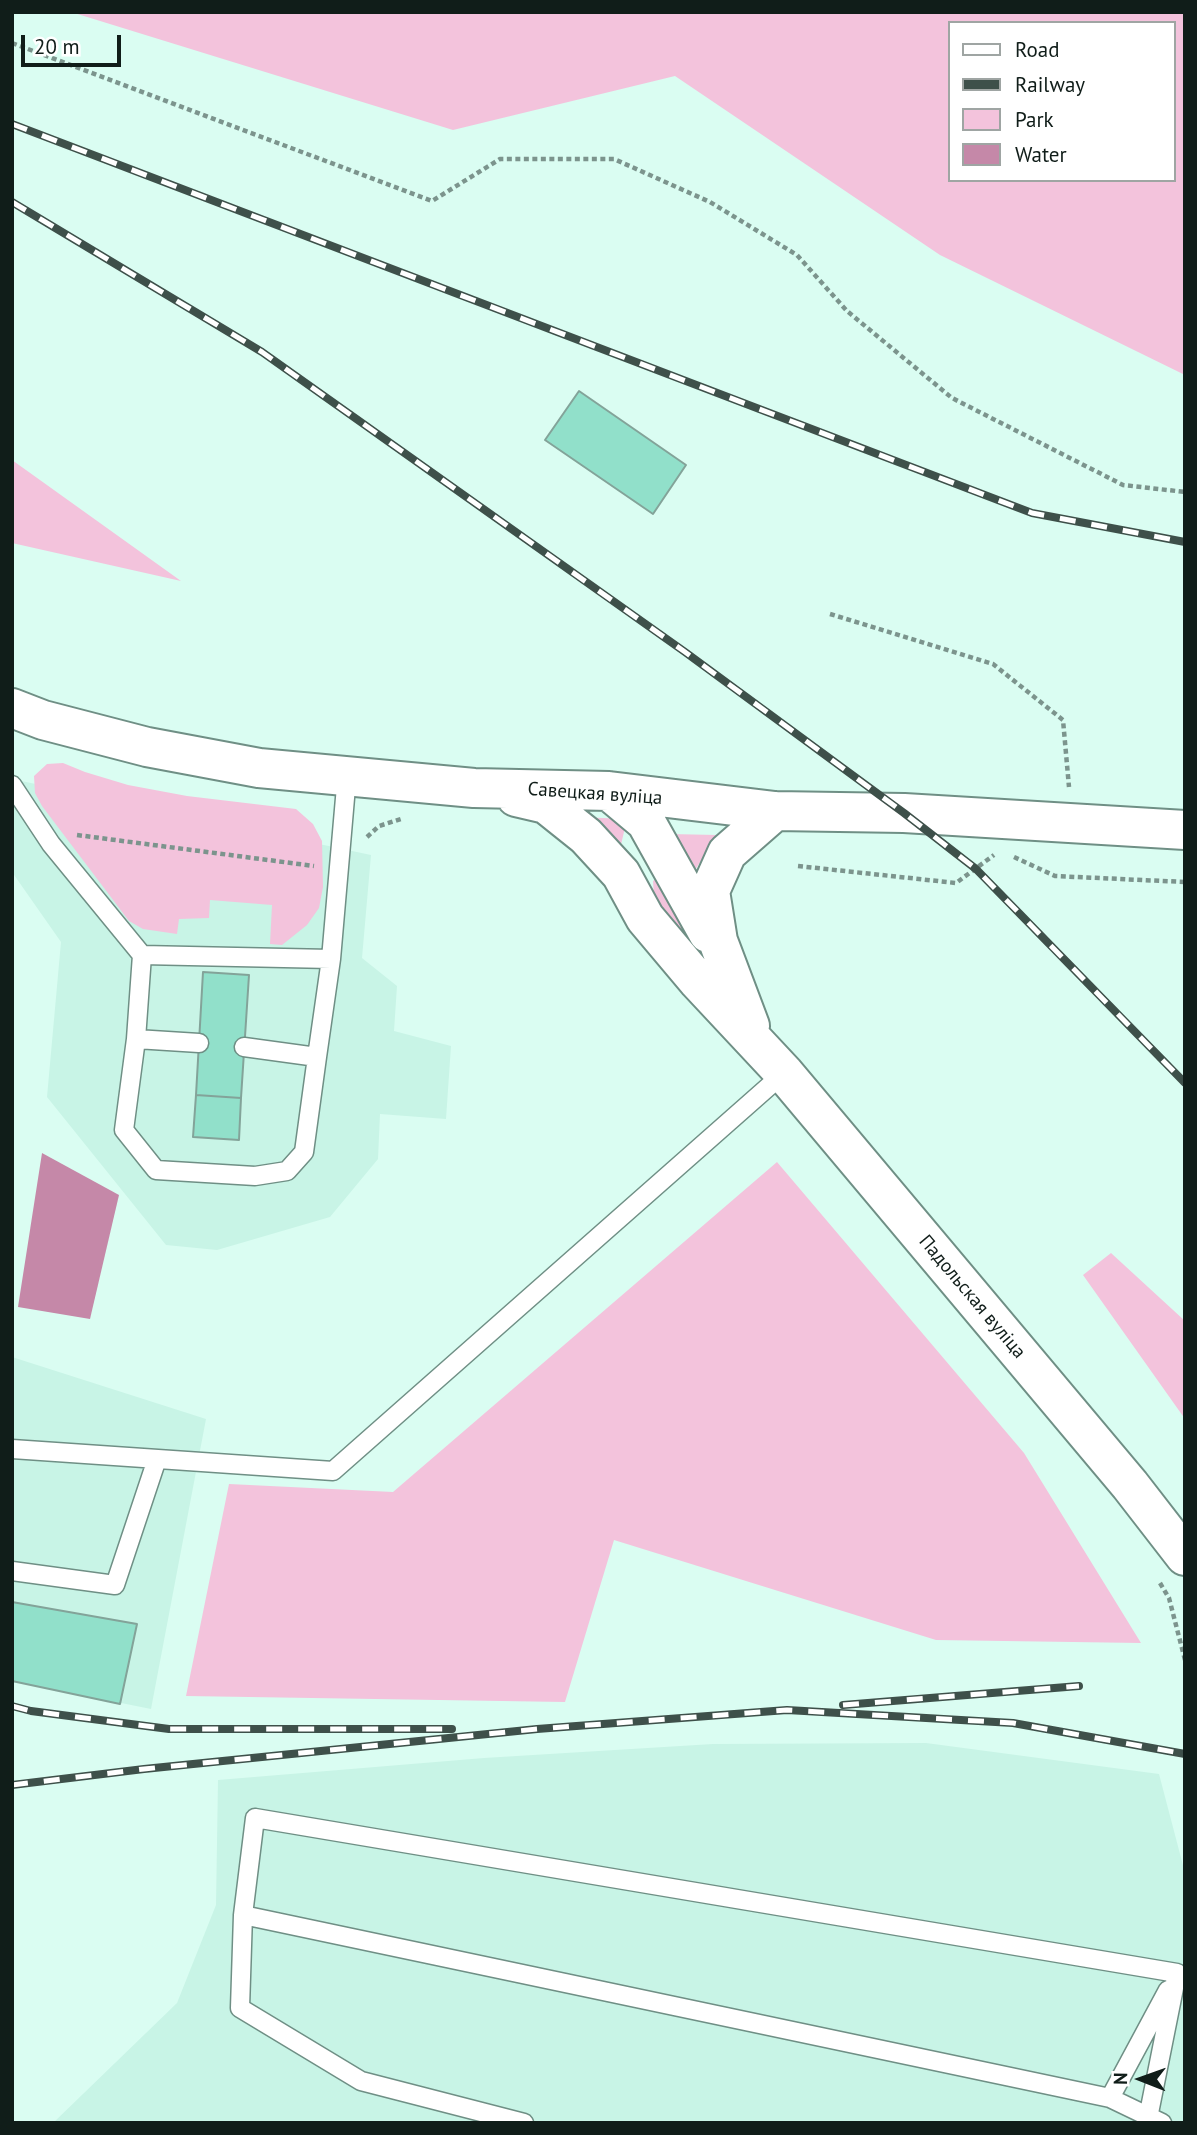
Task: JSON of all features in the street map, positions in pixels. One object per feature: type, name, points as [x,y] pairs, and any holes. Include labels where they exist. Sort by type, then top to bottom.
[{"type":"main road","name":"Савецкая вуліца","points":[[12,708],[43,720],[147,747],[259,768],[474,788],[609,791],[775,811],[904,813],[1185,830]]},
{"type":"main road","name":"Падольская вуліца","points":[[474,788],[546,804],[586,836],[621,874],[645,918],[698,981],[784,1073],[1121,1474],[1170,1565]]},
{"type":"main road","points":[[609,791],[646,822],[731,974]]},
{"type":"main road","points":[[645,918],[636,885],[635,848],[646,822],[665,807],[704,802]]},
{"type":"main road","name":"Падольская вуліца","points":[[756,1041],[718,941],[710,891],[727,853],[775,811]]},
{"type":"lane","points":[[12,785],[51,844],[142,955],[136,1039],[124,1130],[156,1170],[255,1176],[287,1171],[304,1152],[331,959],[347,775]]},
{"type":"lane","points":[[142,955],[331,959]]},
{"type":"lane","points":[[136,1039],[199,1043]]},
{"type":"lane","points":[[244,1047],[317,1057]]},
{"type":"lane","points":[[12,1449],[333,1471],[784,1073]]},
{"type":"lane","points":[[12,1571],[115,1586],[158,1459]]},
{"type":"lane","points":[[524,2123],[361,2081],[240,2008],[243,1915],[255,1818],[1182,1976]]},
{"type":"lane","points":[[243,1915],[1110,2098],[1152,2121],[1182,1976]]},
{"type":"lane","points":[[1110,2098],[1182,1976]]},
{"type":"path","points":[[12,43],[432,201],[500,159],[614,159],[710,202],[797,255],[847,311],[952,398],[1123,485],[1185,492]]},
{"type":"path","points":[[830,614],[993,664],[1063,720],[1073,823]]},
{"type":"path","points":[[365,838],[379,826],[407,817]]},
{"type":"path","points":[[51,844],[73,835],[340,869]]},
{"type":"path","points":[[798,866],[956,883],[999,851]]},
{"type":"path","points":[[1010,856],[1055,876],[1185,882]]},
{"type":"path","points":[[1170,1565],[1169,1598],[1185,1660]]},
{"type":"shaded area","points":[[12,779],[371,855],[362,958],[397,986],[394,1031],[451,1046],[446,1119],[380,1114],[378,1159],[330,1217],[217,1250],[166,1245],[47,1097],[61,942],[12,872]]},
{"type":"shaded area","points":[[12,1357],[206,1419],[151,1709],[12,1681]]},
{"type":"shaded area","points":[[926,1743],[1159,1774],[1185,1873],[1185,2123],[53,2123],[177,2003],[216,1905],[218,1780],[484,1758],[713,1744]]},
{"type":"green space","points":[[71,12],[1185,12],[1185,375],[940,255],[675,76],[453,130]]},
{"type":"green space","points":[[12,460],[181,581],[12,543]]},
{"type":"green space","points":[[63,763],[128,785],[187,796],[296,809],[313,824],[322,841],[323,887],[319,908],[307,925],[282,945],[270,944],[272,905],[210,900],[209,918],[179,919],[177,934],[143,929],[129,921],[35,793],[34,776],[47,764]]},
{"type":"green space","points":[[578,817],[627,819],[620,849]]},
{"type":"green space","points":[[669,834],[717,835],[692,875]]},
{"type":"green space","points":[[662,874],[681,901],[710,979],[654,897],[653,881]]},
{"type":"green space","points":[[777,1162],[1024,1453],[1141,1643],[936,1640],[614,1540],[565,1702],[186,1696],[229,1484],[393,1492]]},
{"type":"green space","points":[[1111,1253],[1185,1321],[1185,1419],[1083,1275]]},
{"type":"water","points":[[42,1153],[119,1195],[90,1319],[18,1307]]},
{"type":"building","points":[[579,391],[686,465],[653,514],[545,440]]},
{"type":"building","points":[[203,972],[249,975],[241,1098],[196,1095]]},
{"type":"building","points":[[196,1095],[241,1098],[239,1140],[193,1137]]},
{"type":"building","points":[[12,1602],[137,1624],[120,1704],[12,1681]]},
{"type":"railway","points":[[12,124],[1032,513],[1185,542]]},
{"type":"railway","points":[[12,202],[262,352],[685,652],[904,813],[976,869],[1185,1083]]},
{"type":"railway","points":[[843,1705],[1079,1686]]},
{"type":"railway","points":[[12,1706],[31,1711],[169,1729],[452,1729]]},
{"type":"railway","points":[[12,1785],[537,1729],[787,1710],[1013,1723],[1185,1754]]}]
